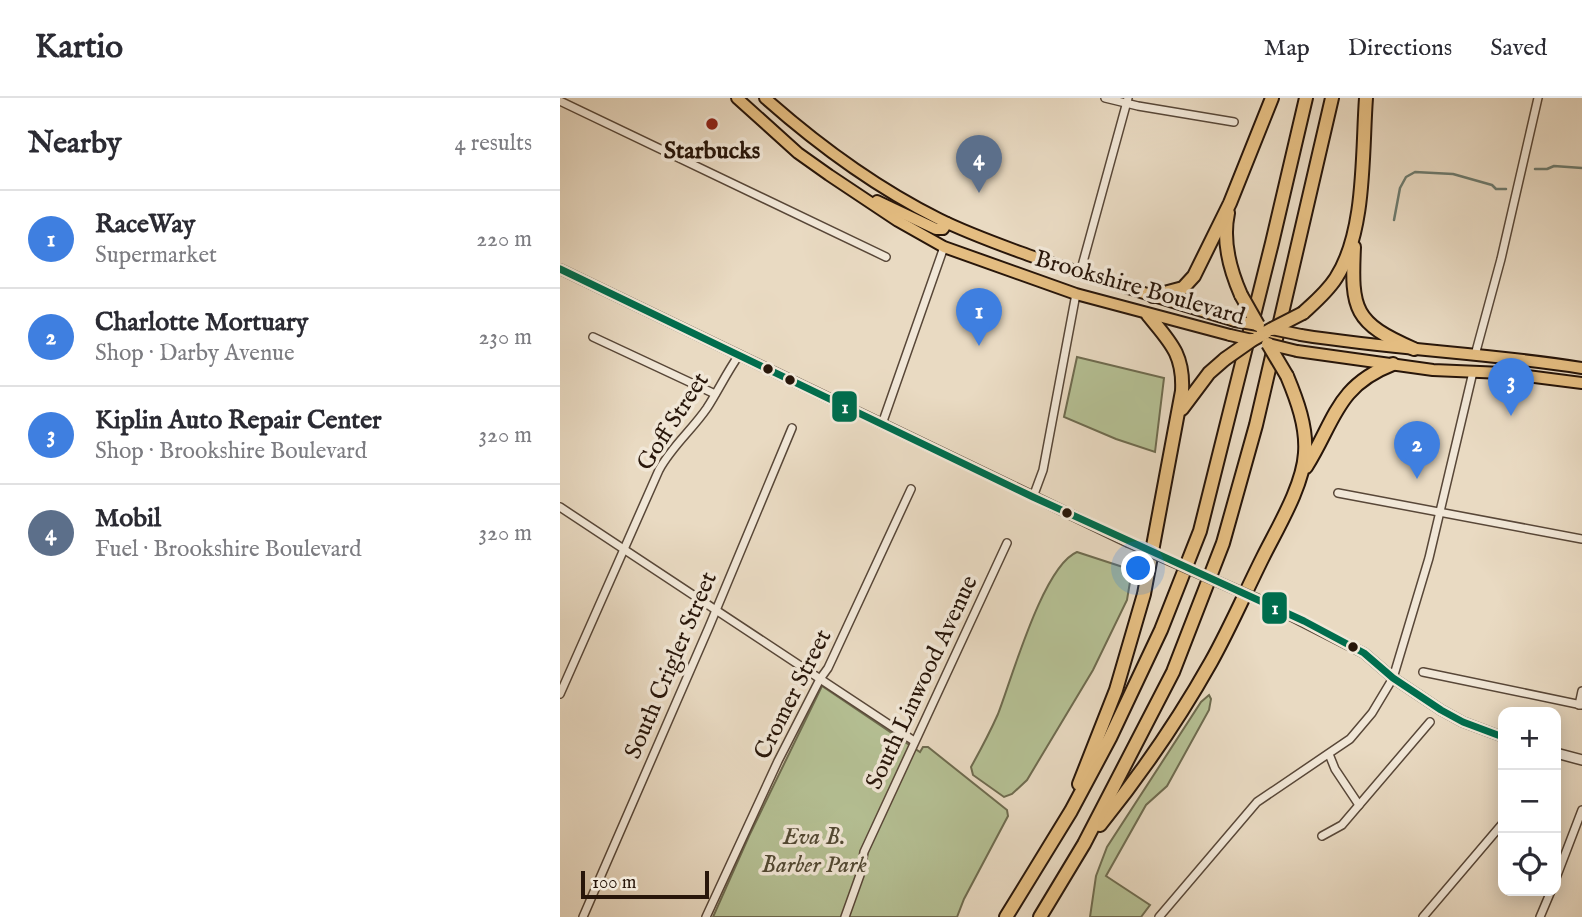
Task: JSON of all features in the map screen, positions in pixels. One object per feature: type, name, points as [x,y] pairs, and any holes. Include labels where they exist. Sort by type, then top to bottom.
[{"type":"highway","name":"Brookshire Boulevard","points":[[737,98],[798,153],[849,189],[944,247],[1076,294],[1230,335],[1301,335],[1582,368]]},
{"type":"highway","name":"Brookshire Boulevard","points":[[765,98],[808,135],[856,170],[947,223],[1080,273],[1235,321],[1297,351],[1393,364],[1582,383]]},
{"type":"highway","points":[[1153,296],[1183,288],[1194,276],[1230,203],[1272,98]]},
{"type":"highway","points":[[1006,917],[1071,811],[1137,684],[1200,531],[1306,98]]},
{"type":"highway","points":[[1040,917],[1084,844],[1173,672],[1230,521],[1305,223],[1332,98]]},
{"type":"highway","points":[[1366,98],[1352,281],[1358,310],[1374,329],[1414,349]]},
{"type":"highway","points":[[849,189],[936,229],[943,229],[947,223]]},
{"type":"highway","points":[[1230,203],[1226,226],[1232,273],[1241,295],[1287,376],[1300,413],[1305,455],[1300,476]]},
{"type":"highway","points":[[1177,418],[1194,390],[1225,359],[1262,334],[1306,310],[1322,296],[1345,262],[1354,232]]},
{"type":"highway","points":[[1071,811],[1089,754],[1115,690],[1144,594],[1177,418],[1183,375],[1180,358],[1171,342],[1148,315]]},
{"type":"highway","points":[[1084,844],[1144,768],[1203,676],[1268,548],[1300,476],[1348,393],[1367,376],[1393,364]]},
{"type":"street","points":[[1105,98],[1234,122]]},
{"type":"street","points":[[1475,355],[1501,258],[1538,98]]},
{"type":"street","points":[[1080,273],[1127,101]]},
{"type":"street","points":[[560,102],[886,257]]},
{"type":"street","points":[[881,424],[944,247]]},
{"type":"street","points":[[560,269],[1128,542],[1266,603],[1355,648],[1373,659],[1420,698],[1462,722],[1498,735]]},
{"type":"street","points":[[1033,497],[1043,470],[1076,294]]},
{"type":"street","points":[[593,337],[715,394]]},
{"type":"street","name":"Goff Street","points":[[560,694],[667,456],[691,428],[739,355]]},
{"type":"street","points":[[1159,917],[1257,802],[1343,745],[1362,726],[1393,678],[1441,512],[1473,372]]},
{"type":"street","name":"South Crigler Street","points":[[583,917],[792,428]]},
{"type":"street","name":"Cromer Street","points":[[706,917],[778,761],[828,668],[911,489]]},
{"type":"street","points":[[1338,493],[1582,539]]},
{"type":"street","points":[[560,507],[914,741]]},
{"type":"street","name":"South Linwood Avenue","points":[[845,917],[860,876],[864,852],[1007,542]]},
{"type":"street","points":[[1423,672],[1581,705],[1582,691]]},
{"type":"street","points":[[1322,836],[1342,825],[1430,722]]},
{"type":"street","points":[[1329,754],[1335,769],[1359,805]]},
{"type":"street","points":[[1561,756],[1582,760]]},
{"type":"street","points":[[1561,865],[1582,810]]},
{"type":"street","points":[[1423,917],[1498,829]]},
{"type":"street","points":[[1540,917],[1549,896]]},
{"type":"green space","points":[[1077,357],[1164,378],[1155,452],[1064,417]]},
{"type":"green space","points":[[1077,552],[1132,570],[1127,600],[1093,670],[1027,780],[1012,794],[1004,797],[973,775],[971,767],[998,714],[1041,600],[1064,562]]},
{"type":"green space","name":"Eva B. Barber Park","points":[[822,686],[920,752],[923,747],[928,747],[1007,810],[1008,816],[957,917],[713,917]]},
{"type":"green space","points":[[1209,695],[1209,710],[1167,786],[1146,805],[1106,876],[1150,905],[1141,917],[1090,917],[1096,876],[1107,847],[1201,702]]},
{"type":"waterway","points":[[1535,169],[1554,166],[1582,168]]},
{"type":"waterway","points":[[1394,220],[1400,188],[1406,177],[1415,172],[1453,174],[1492,185],[1496,189],[1506,189]]},
{"type":"transit line","name":"1","points":[[560,269],[1033,497],[1304,621],[1364,653],[1393,678],[1441,710],[1463,722],[1498,735]]},
{"type":"place","name":"Starbucks","points":[[712,124]]},
{"type":"place","name":"Mobil","points":[[979,193]]},
{"type":"place","name":"RaceWay","points":[[979,346]]},
{"type":"place","name":"Kiplin Auto Repair Center","points":[[1511,416]]},
{"type":"place","name":"Charlotte Mortuary","points":[[1417,479]]}]
